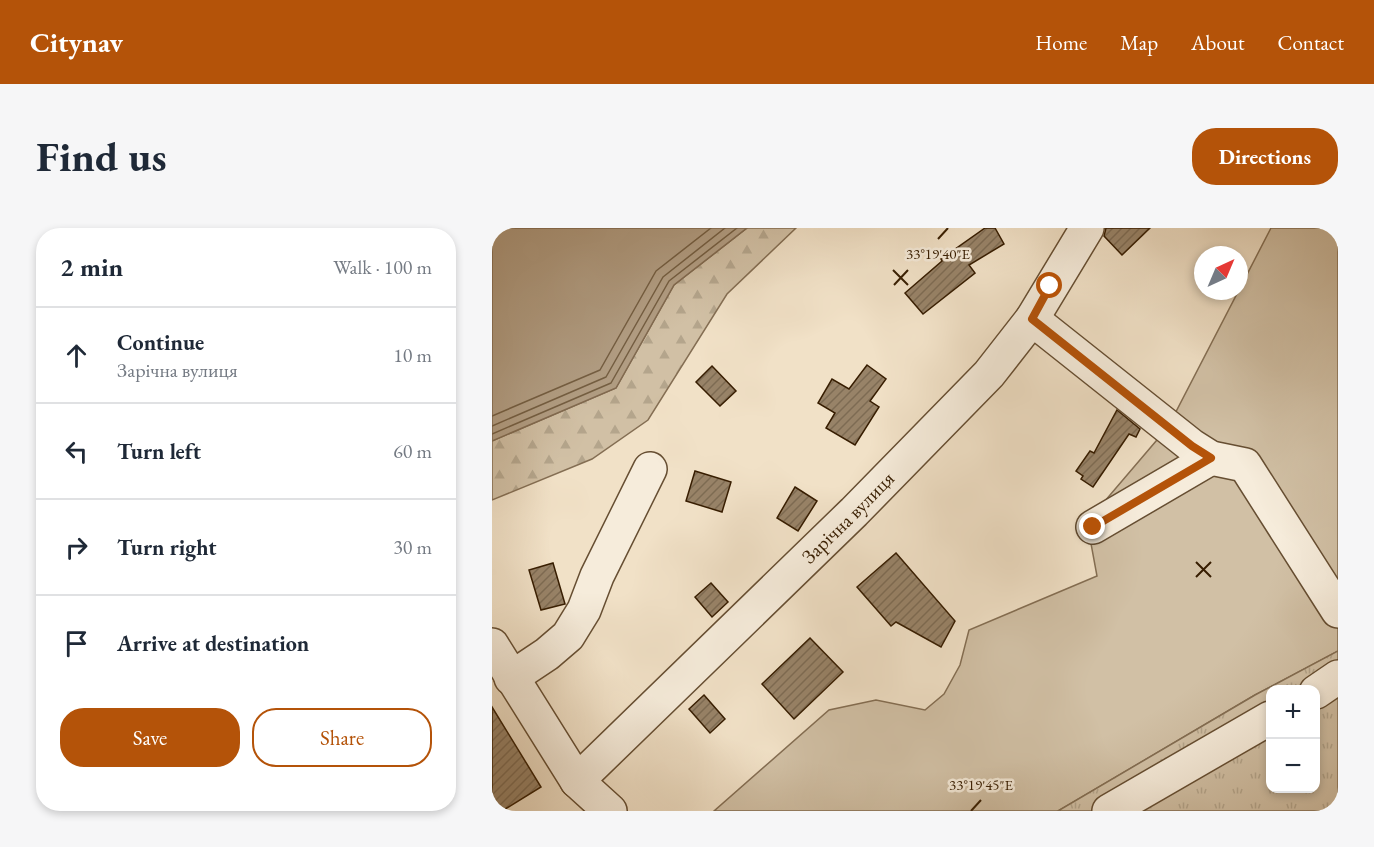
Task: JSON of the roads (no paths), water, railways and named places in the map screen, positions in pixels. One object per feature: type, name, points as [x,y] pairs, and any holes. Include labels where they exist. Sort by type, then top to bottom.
[{"type":"street","name":"Зарічна вулиця","points":[[578,781],[854,512],[988,374],[1032,319],[1087,228]]},
{"type":"street","points":[[1032,319],[1192,446],[1211,458],[1245,465],[1338,611]]},
{"type":"street","points":[[1093,527],[1211,458]]},
{"type":"street","points":[[511,678],[547,654],[568,636],[584,610],[597,576],[650,469]]},
{"type":"street","points":[[492,645],[578,781],[610,811]]},
{"type":"street","points":[[1320,689],[1338,677]]},
{"type":"street","points":[[1109,811],[1266,720]]},
{"type":"water","points":[[492,228],[747,228],[674,285],[616,388],[492,441]]}]
